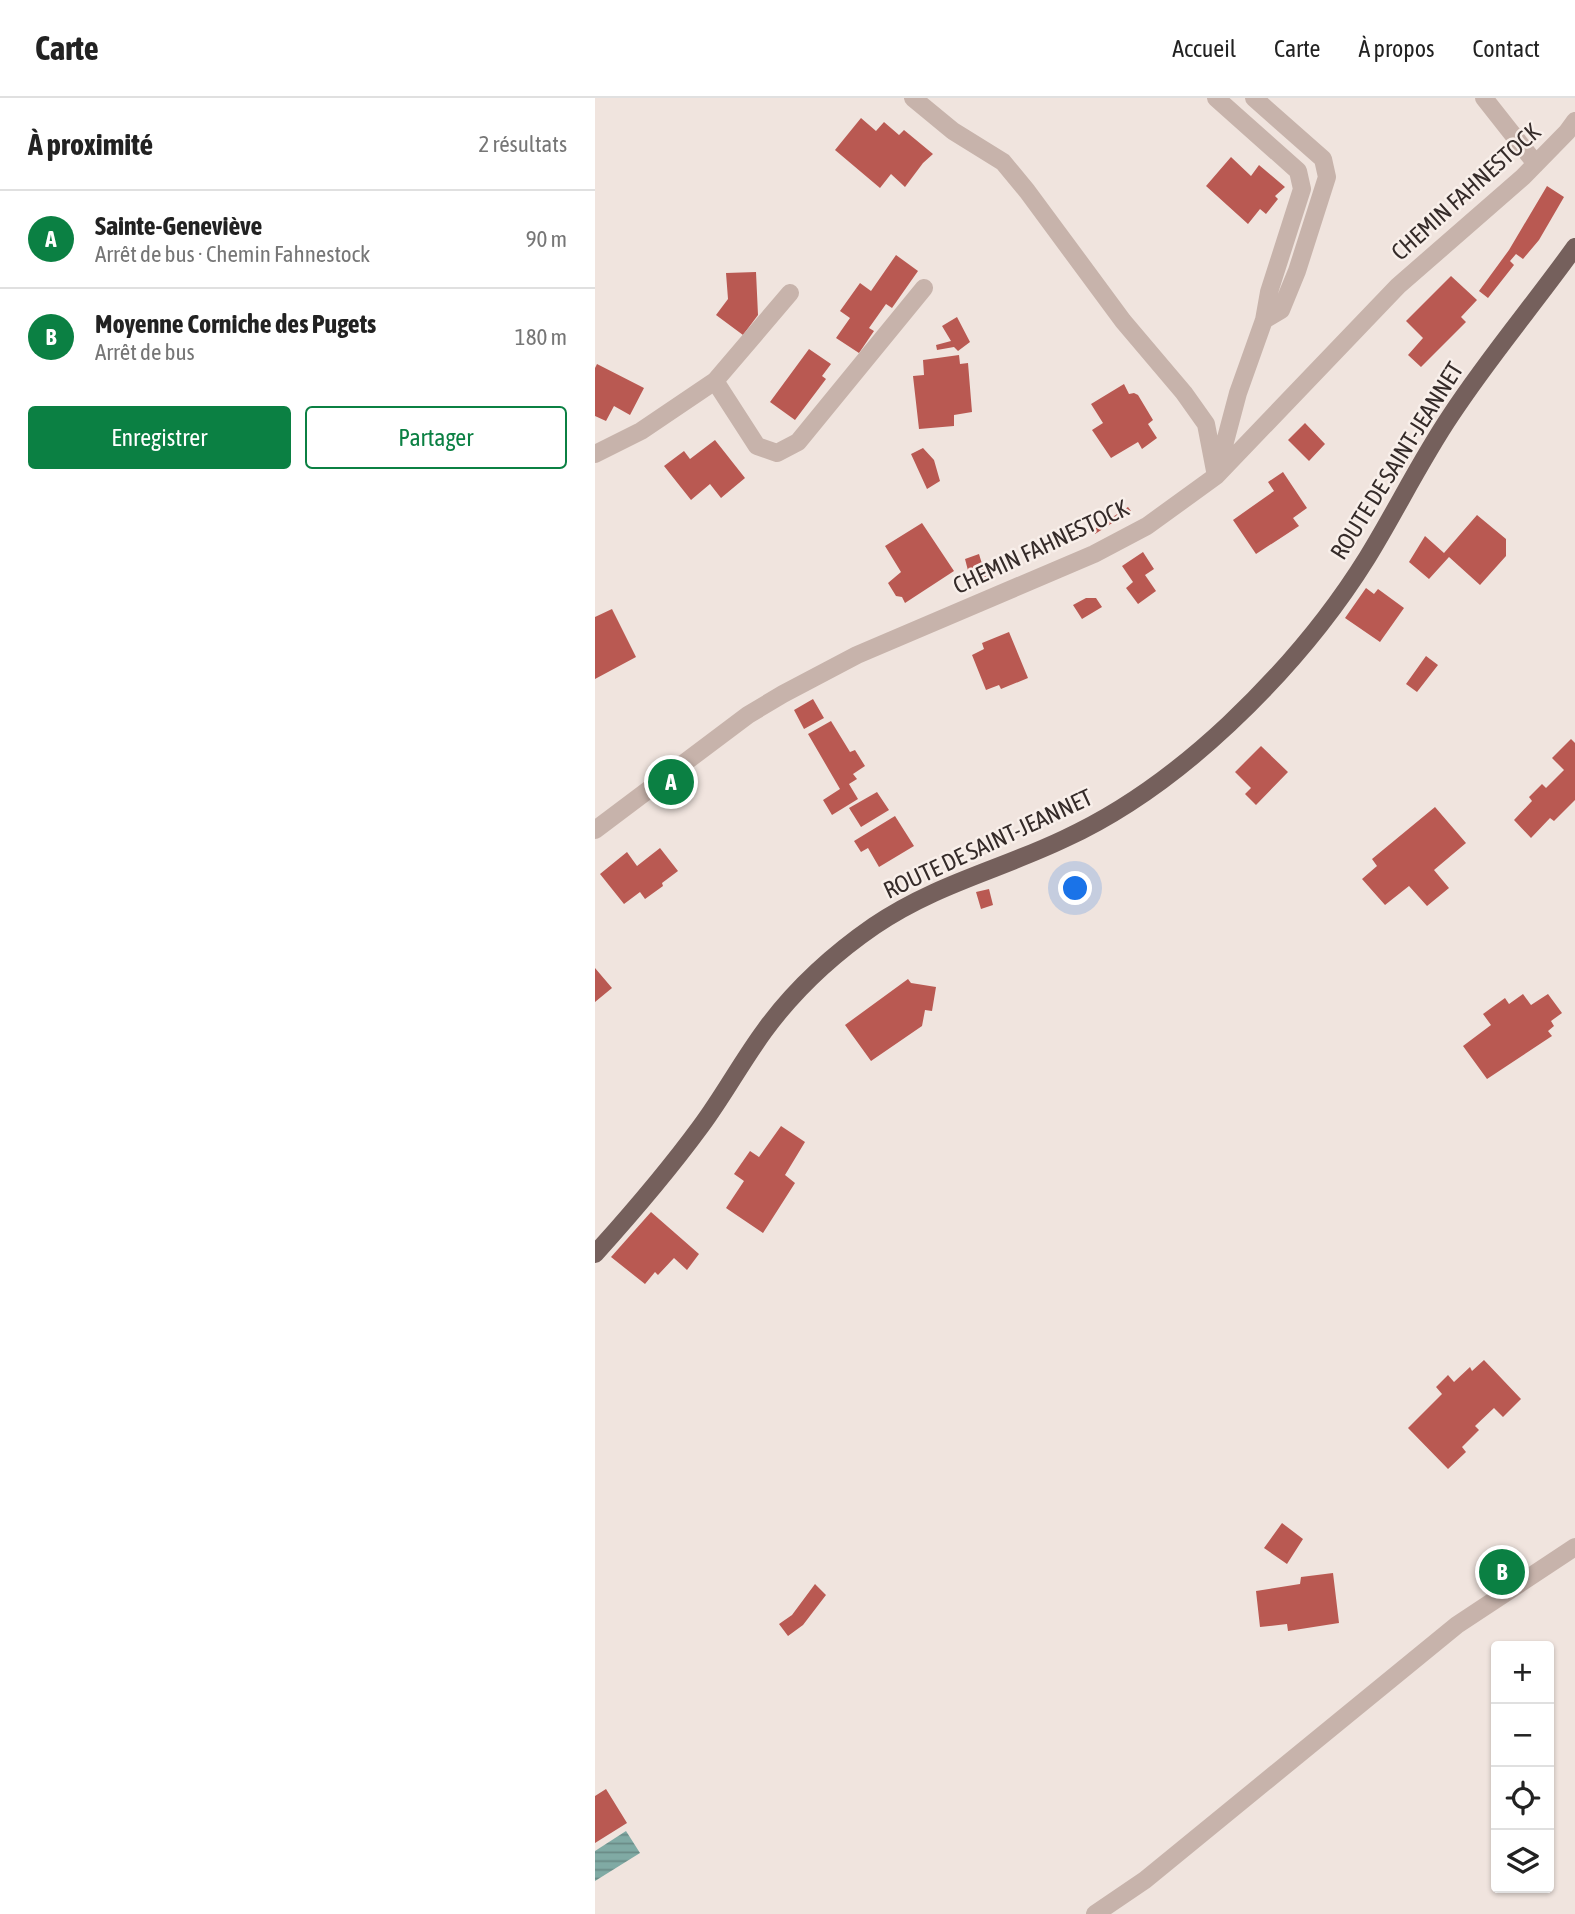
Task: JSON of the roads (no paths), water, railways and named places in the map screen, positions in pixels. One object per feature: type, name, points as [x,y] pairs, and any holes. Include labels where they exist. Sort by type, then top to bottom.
[{"type":"main road","name":"ROUTE DE SAINT-JEANNET","points":[[595,1254],[678,1156],[726,1090],[763,1032],[813,974],[874,926],[926,895],[1062,841],[1114,812],[1162,782],[1230,723],[1335,606],[1451,415],[1486,364],[1575,247]]},
{"type":"street","points":[[913,98],[953,131],[1003,162],[1027,191],[1123,321],[1184,393],[1206,424],[1216,476]]},
{"type":"street","points":[[1216,98],[1298,171],[1302,189],[1269,292],[1264,320],[1238,393],[1216,476]]},
{"type":"street","points":[[1254,98],[1323,159],[1327,177],[1297,271],[1281,310],[1264,320]]},
{"type":"street","points":[[1484,98],[1536,164]]},
{"type":"street","name":"CHEMIN FAHNESTOCK","points":[[595,831],[748,715],[783,694],[857,655],[1118,543],[1147,526],[1216,476],[1398,286],[1536,164],[1575,121]]},
{"type":"street","points":[[715,381],[757,446],[777,453],[798,442],[924,288]]},
{"type":"street","points":[[595,454],[641,430],[715,381],[790,293]]},
{"type":"street","points":[[1095,1914],[1145,1880],[1457,1625],[1575,1547]]},
{"type":"water","points":[[626,1831],[640,1853],[595,1881],[595,1851]]},
{"type":"place","name":"Sainte-Geneviève","points":[[671,782]]},
{"type":"place","name":"Moyenne Corniche des Pugets","points":[[1502,1572]]}]
